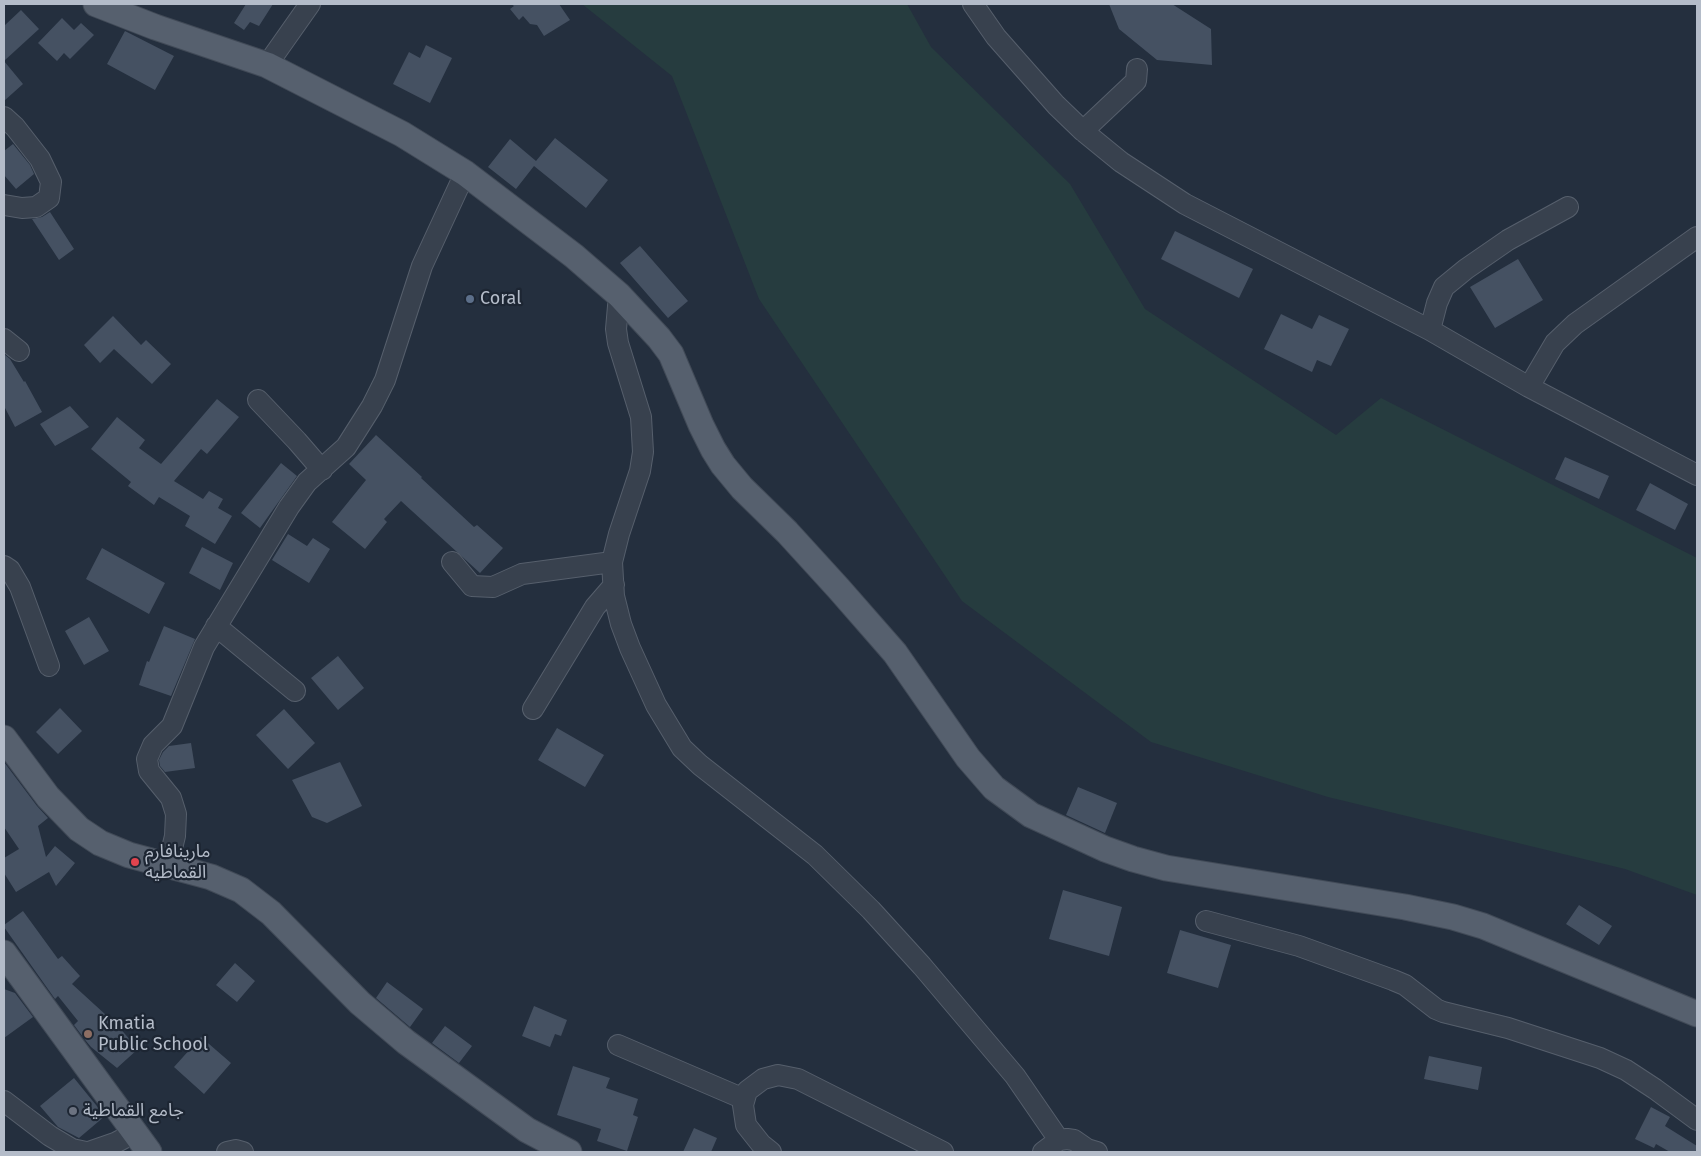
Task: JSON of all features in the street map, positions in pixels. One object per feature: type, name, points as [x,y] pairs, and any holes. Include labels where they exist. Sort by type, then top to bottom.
[{"type":"main road","points":[[96,4],[154,27],[267,65],[375,120],[465,173],[574,256],[619,294],[659,338],[670,354],[712,449],[723,465],[742,488],[787,532],[839,589],[894,653],[968,758],[994,788],[1015,805],[1031,815],[1105,849],[1166,868],[1405,908],[1452,917],[1484,926],[1697,1014]]},
{"type":"main road","points":[[4,738],[48,797],[78,829],[100,843],[129,855],[211,877],[241,890],[271,913],[360,1002],[406,1042],[527,1130],[569,1152]]},
{"type":"main road","points":[[4,954],[63,1032],[149,1152]]},
{"type":"street","points":[[267,65],[310,4]]},
{"type":"street","points":[[974,4],[996,37],[1056,105],[1083,131],[1121,162],[1185,204],[1222,225],[1430,330],[1529,387],[1697,475]]},
{"type":"street","points":[[1083,131],[1136,81],[1138,69]]},
{"type":"street","points":[[4,116],[40,159],[50,182],[49,198],[36,207],[22,208],[4,205]]},
{"type":"street","points":[[168,864],[175,836],[176,814],[171,798],[149,771],[147,759],[153,745],[172,726],[204,647],[289,507],[308,482],[346,447],[372,406],[385,380],[422,266],[465,173]]},
{"type":"street","points":[[1430,330],[1437,303],[1444,287],[1508,240],[1568,207]]},
{"type":"street","points":[[1529,387],[1555,343],[1575,324],[1697,237]]},
{"type":"street","points":[[619,294],[616,329],[618,343],[641,417],[643,452],[640,471],[619,534],[612,562],[614,596],[621,624],[630,648],[656,705],[682,748],[700,765],[815,855],[871,910],[922,966],[1015,1076],[1059,1140]]},
{"type":"street","points":[[258,400],[322,470]]},
{"type":"street","points":[[452,562],[472,586],[493,587],[522,574],[612,562]]},
{"type":"street","points":[[4,566],[10,570],[20,587],[49,666]]},
{"type":"street","points":[[533,709],[595,607],[614,585]]},
{"type":"street","points":[[216,626],[295,691]]},
{"type":"street","points":[[1206,921],[1307,949],[1400,982],[1436,1009],[1443,1012],[1508,1028],[1600,1058],[1626,1070],[1697,1120]]},
{"type":"street","points":[[618,1045],[744,1099]]},
{"type":"street","points":[[771,1152],[761,1144],[746,1125],[743,1105],[747,1091],[763,1079],[778,1075],[798,1079],[943,1152]]},
{"type":"street","points":[[4,1100],[50,1136],[72,1149],[87,1152],[115,1143],[134,1133]]},
{"type":"street","points":[[1043,1152],[1059,1140],[1074,1140],[1087,1149],[1097,1152]]},
{"type":"street","points":[[227,1152],[236,1150],[243,1152]]},
{"type":"green space","points":[[582,4],[907,4],[931,47],[1070,184],[1145,309],[1336,435],[1381,398],[1697,558],[1697,895],[1625,869],[1328,797],[1151,742],[962,601],[759,299],[672,76]]},
{"type":"building","points":[[246,4],[273,4],[259,26],[250,22],[244,30],[234,23]]},
{"type":"building","points":[[511,4],[559,4],[570,20],[544,36],[537,25],[530,24],[523,16],[519,20],[510,9],[514,6]]},
{"type":"building","points":[[1109,4],[1172,4],[1211,29],[1212,65],[1157,60],[1119,29]]},
{"type":"building","points":[[21,10],[39,29],[4,61],[4,26]]},
{"type":"building","points":[[62,18],[74,30],[81,23],[94,35],[70,59],[64,53],[57,61],[38,43]]},
{"type":"building","points":[[125,31],[174,56],[155,90],[107,64]]},
{"type":"building","points":[[426,45],[452,58],[430,103],[393,84],[409,52],[420,58]]},
{"type":"building","points":[[4,61],[23,84],[4,101]]},
{"type":"building","points":[[555,138],[608,180],[586,208],[534,166],[516,189],[488,167],[510,139],[536,161]]},
{"type":"building","points":[[13,144],[30,165],[34,174],[16,189],[4,175],[4,151]]},
{"type":"building","points":[[50,212],[74,249],[59,260],[32,219],[42,217]]},
{"type":"building","points":[[1175,231],[1253,269],[1239,298],[1161,259]]},
{"type":"building","points":[[640,246],[688,301],[668,318],[620,263]]},
{"type":"building","points":[[1518,259],[1543,300],[1495,328],[1470,287]]},
{"type":"building","points":[[1281,314],[1312,329],[1319,315],[1349,329],[1331,366],[1317,360],[1312,372],[1264,349]]},
{"type":"building","points":[[113,316],[141,345],[146,340],[171,364],[152,384],[114,349],[100,363],[84,345]]},
{"type":"building","points":[[4,354],[10,359],[25,381],[42,412],[15,427],[4,406]]},
{"type":"building","points":[[217,399],[239,417],[207,454],[201,449],[174,481],[203,499],[209,491],[223,499],[218,508],[232,516],[215,544],[185,526],[190,516],[159,497],[154,505],[128,486],[131,482],[91,449],[117,417],[145,440],[139,448],[161,464]]},
{"type":"building","points":[[70,406],[89,427],[55,446],[40,424]]},
{"type":"building","points":[[376,435],[474,527],[477,525],[503,548],[480,573],[401,501],[384,519],[387,522],[365,549],[332,522],[366,480],[349,464]]},
{"type":"building","points":[[1565,457],[1609,476],[1599,499],[1555,479]]},
{"type":"building","points":[[281,463],[297,476],[260,528],[241,513]]},
{"type":"building","points":[[1650,483],[1688,504],[1675,530],[1636,510]]},
{"type":"building","points":[[288,534],[307,546],[313,538],[330,549],[309,583],[272,560]]},
{"type":"building","points":[[202,547],[233,563],[220,590],[189,573]]},
{"type":"building","points":[[102,548],[165,583],[149,614],[86,579]]},
{"type":"building","points":[[89,617],[109,651],[84,665],[65,631]]},
{"type":"building","points":[[164,626],[195,639],[171,696],[139,685],[147,661],[149,662]]},
{"type":"building","points":[[338,656],[364,688],[338,710],[311,678]]},
{"type":"building","points":[[60,708],[82,731],[58,754],[36,732]]},
{"type":"building","points":[[284,709],[315,743],[288,769],[256,735]]},
{"type":"building","points":[[557,728],[604,755],[585,787],[538,760]]},
{"type":"building","points":[[191,743],[195,768],[165,772],[160,766],[159,760],[163,752],[169,746]]},
{"type":"building","points":[[4,762],[48,818],[38,826],[46,857],[55,846],[75,863],[56,886],[49,872],[16,892],[4,873],[4,858],[19,849],[4,827]]},
{"type":"building","points":[[340,762],[362,806],[327,823],[312,817],[292,780]]},
{"type":"building","points":[[1078,787],[1117,803],[1105,833],[1066,815]]},
{"type":"building","points":[[1063,890],[1122,907],[1109,956],[1049,939]]},
{"type":"building","points":[[1579,905],[1612,926],[1599,945],[1566,924]]},
{"type":"building","points":[[23,911],[58,959],[62,956],[80,976],[72,984],[118,1026],[138,1049],[117,1068],[86,1041],[74,1025],[78,1021],[58,996],[55,999],[4,927],[4,925]]},
{"type":"building","points":[[1180,930],[1231,945],[1218,988],[1167,973]]},
{"type":"building","points":[[235,963],[255,981],[237,1002],[216,985]]},
{"type":"building","points":[[387,982],[423,1009],[410,1027],[376,998]]},
{"type":"building","points":[[4,989],[15,993],[33,1017],[4,1038]]},
{"type":"building","points":[[534,1006],[567,1020],[561,1036],[555,1034],[550,1047],[522,1036]]},
{"type":"building","points":[[445,1026],[472,1046],[459,1063],[432,1043]]},
{"type":"building","points":[[201,1037],[231,1063],[204,1094],[174,1067]]},
{"type":"building","points":[[1429,1056],[1482,1067],[1478,1090],[1424,1079]]},
{"type":"building","points":[[573,1066],[610,1078],[606,1088],[638,1099],[633,1115],[638,1117],[627,1151],[597,1141],[601,1129],[557,1115]]},
{"type":"building","name":"جامع القماطية","points":[[74,1078],[105,1116],[79,1138],[58,1127],[40,1106]]},
{"type":"building","points":[[1651,1107],[1670,1117],[1665,1126],[1697,1146],[1697,1152],[1670,1152],[1656,1144],[1654,1148],[1635,1139]]},
{"type":"building","points":[[694,1128],[717,1138],[711,1152],[683,1152]]},
{"type":"place","name":"Coral","points":[[470,299]]},
{"type":"place","name":"مارينافارم القماطيه","points":[[135,862]]},
{"type":"place","name":"Kmatia Public School","points":[[88,1034]]},
{"type":"place","name":"جامع القماطية","points":[[73,1111]]}]
